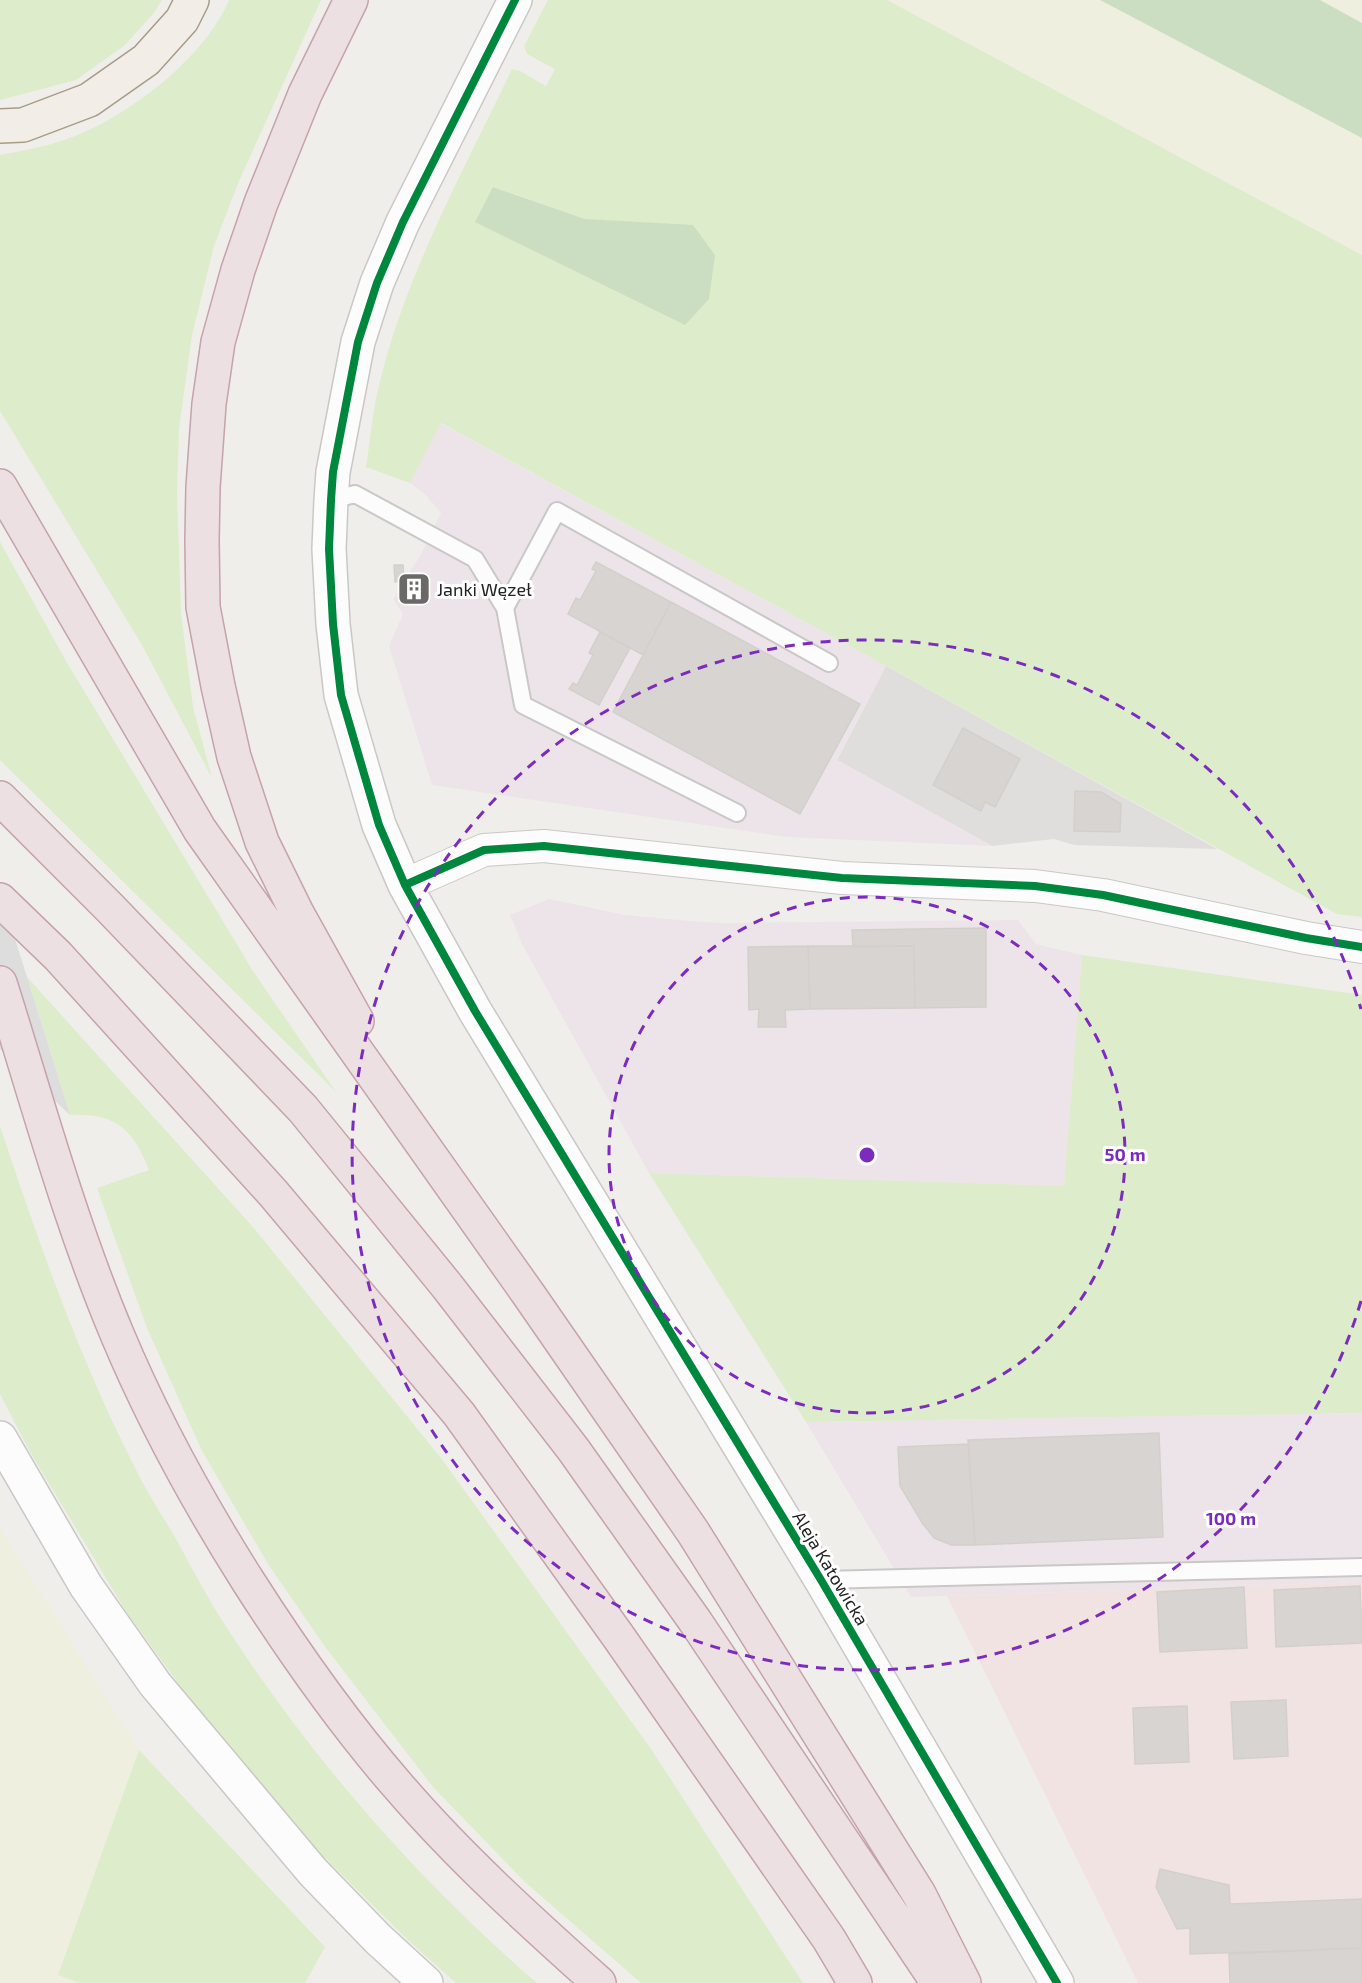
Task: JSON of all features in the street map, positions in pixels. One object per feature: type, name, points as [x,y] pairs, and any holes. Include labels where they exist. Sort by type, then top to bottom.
[{"type":"highway","points":[[351,0],[305,94],[261,203],[238,270],[218,342],[209,404],[203,487],[203,607],[234,757],[262,842],[297,913],[360,1028],[454,1189]]},
{"type":"highway","points":[[0,486],[200,830],[693,1532],[919,1894],[964,1983]]},
{"type":"highway","points":[[0,798],[303,1109],[447,1286],[573,1449],[688,1611],[938,1983]]},
{"type":"highway","points":[[0,900],[58,957],[273,1193],[459,1414],[618,1636],[816,1920],[855,1983]]},
{"type":"highway","points":[[0,983],[61,1181],[86,1255],[117,1334],[186,1476],[227,1547],[291,1649],[344,1720],[399,1787],[447,1840],[511,1904],[599,1983]]},
{"type":"main road","points":[[0,126],[23,125],[89,100],[146,60],[182,20],[192,0]]},
{"type":"street","name":"Aleja Katowicka","points":[[515,0],[403,222],[377,283],[358,342],[334,461],[331,500],[329,549],[333,624],[341,695],[380,825],[405,885],[475,1011],[821,1580],[1057,1983]]},
{"type":"street","points":[[405,885],[484,850],[544,846],[842,878],[1035,886],[1103,895],[1306,938],[1362,947]]},
{"type":"street","points":[[0,1438],[86,1586],[155,1684],[313,1872],[378,1939],[426,1983]]},
{"type":"lane","points":[[331,500],[355,494],[475,559],[505,608],[523,705],[736,813]]},
{"type":"lane","points":[[505,608],[557,511],[829,663]]},
{"type":"lane","points":[[821,1580],[1362,1567]]},
{"type":"shaded area","points":[[440,423],[886,666],[837,760],[992,846],[786,837],[432,785],[389,646],[403,614],[393,599],[421,554],[441,513],[425,494],[410,483]]},
{"type":"shaded area","points":[[886,666],[1217,849],[1074,845],[1054,839],[992,846],[837,760]]},
{"type":"shaded area","points":[[549,899],[625,915],[724,923],[1018,920],[1036,944],[1082,955],[1064,1186],[649,1173],[522,944],[510,915]]},
{"type":"shaded area","points":[[1362,1413],[1362,1582],[911,1597],[806,1422]]},
{"type":"shaded area","points":[[1362,1582],[1362,1983],[1138,1983],[947,1596]]},
{"type":"green space","points":[[0,0],[162,0],[154,13],[124,46],[76,80],[0,100]]},
{"type":"green space","points":[[229,0],[321,0],[239,181],[214,246],[192,335],[179,429],[177,494],[181,613],[193,707],[212,778],[142,645],[0,411],[0,155],[70,138],[123,111],[145,96],[186,61],[204,41]]},
{"type":"green space","points":[[548,0],[887,0],[1362,255],[1362,917],[1337,914],[441,423],[410,483],[366,467],[376,399],[389,349],[418,267],[436,226],[512,69],[546,86],[555,69],[527,54],[524,46]],"holes":[[[494,187],[585,219],[475,222]]]},
{"type":"green space","points":[[887,0],[1100,0],[1362,138],[1362,255]]},
{"type":"green space","points":[[1100,0],[1320,0],[1362,23],[1362,138]]},
{"type":"green space","points":[[1320,0],[1362,0],[1362,23]]},
{"type":"green space","points":[[493,187],[585,219],[693,225],[715,255],[709,299],[685,325],[475,222]]},
{"type":"green space","points":[[0,542],[66,661],[253,971],[336,1092],[0,760]]},
{"type":"green space","points":[[1082,955],[1362,995],[1362,1413],[806,1422],[649,1173],[1064,1186]]},
{"type":"green space","points":[[27,977],[253,1227],[441,1458],[651,1749],[803,1983],[641,1983],[525,1882],[433,1787],[326,1648],[268,1564],[202,1451],[147,1328],[97,1188],[149,1170],[136,1144],[121,1126],[100,1117],[70,1115]]},
{"type":"green space","points":[[0,1126],[29,1212],[95,1383],[139,1475],[218,1614],[287,1715],[364,1810],[448,1900],[537,1983],[456,1983],[408,1940],[322,1855],[263,1789],[197,1709],[127,1613],[30,1452],[0,1394]]},
{"type":"green space","points":[[0,1528],[139,1750],[58,1975],[80,1983],[0,1983]]},
{"type":"green space","points":[[139,1750],[325,1947],[305,1983],[80,1983],[58,1975]]},
{"type":"pier","points":[[0,892],[27,977],[70,1115],[0,1049]]},
{"type":"building","points":[[596,562],[671,602],[643,655],[568,614],[576,598],[580,600],[596,571],[592,569]]},
{"type":"building","points":[[394,565],[403,565],[404,581],[395,582]]},
{"type":"building","name":"Janki Węzeł","points":[[421,581],[423,600],[408,602],[406,583]]},
{"type":"building","points":[[671,602],[860,704],[800,814],[613,712]]},
{"type":"building","points":[[600,632],[630,648],[599,705],[569,689],[573,683],[577,685],[593,655],[589,653]]},
{"type":"building","points":[[963,728],[1020,759],[995,807],[985,802],[981,811],[933,785]]},
{"type":"building","points":[[1075,791],[1101,792],[1121,804],[1120,832],[1074,831]]},
{"type":"building","points":[[986,928],[986,1007],[915,1008],[914,946],[853,947],[852,930]]},
{"type":"building","points":[[808,946],[914,946],[915,1008],[810,1009]]},
{"type":"building","points":[[808,946],[810,1009],[785,1010],[786,1027],[758,1027],[759,1009],[749,1010],[748,947]]},
{"type":"building","points":[[1159,1433],[1163,1537],[975,1545],[968,1440]]},
{"type":"building","points":[[968,1444],[975,1545],[951,1545],[934,1538],[900,1486],[898,1447]]},
{"type":"building","points":[[1360,1586],[1362,1643],[1276,1647],[1274,1590]]},
{"type":"building","points":[[1244,1587],[1247,1648],[1160,1652],[1157,1592]]},
{"type":"building","points":[[1286,1700],[1288,1756],[1234,1759],[1231,1702]]},
{"type":"building","points":[[1187,1706],[1189,1762],[1135,1764],[1133,1708]]},
{"type":"building","points":[[1160,1869],[1229,1885],[1230,1904],[1362,1899],[1362,1948],[1190,1954],[1190,1928],[1177,1929],[1156,1887]]},
{"type":"building","points":[[1362,1948],[1362,1983],[1230,1983],[1229,1954]]},
{"type":"cycle path","points":[[515,0],[403,222],[377,283],[358,342],[333,472],[331,500],[329,549],[333,624],[341,695],[379,825],[405,885],[475,1011],[821,1580],[1057,1983]]},
{"type":"cycle path","points":[[405,885],[484,850],[544,846],[842,878],[1035,886],[1103,895],[1306,938],[1362,947]]},
{"type":"place","name":"Janki Węzeł","points":[[414,589]]}]
